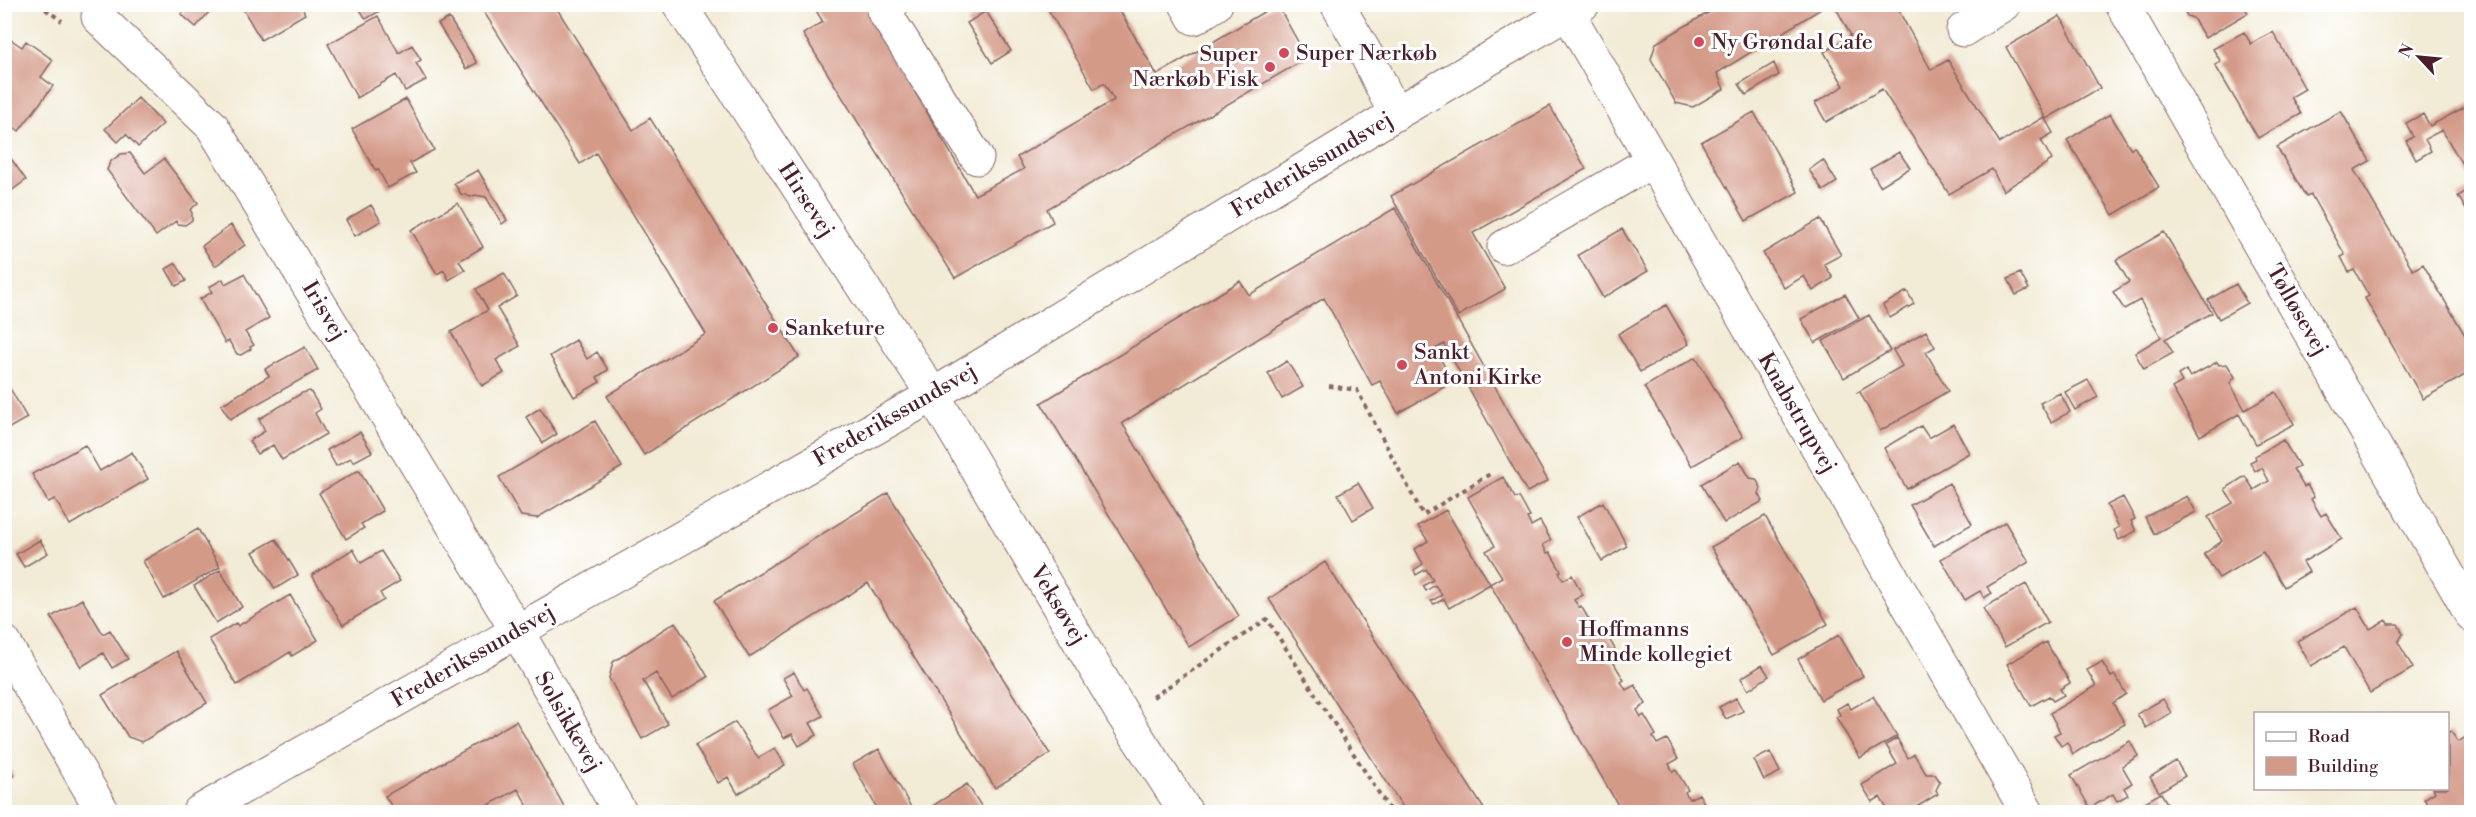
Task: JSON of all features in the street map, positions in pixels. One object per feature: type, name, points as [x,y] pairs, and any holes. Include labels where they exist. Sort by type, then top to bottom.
[{"type":"street","name":"Hirsevej","points":[[679,4],[933,395]]},
{"type":"street","points":[[892,4],[883,10],[977,158]]},
{"type":"street","points":[[1186,4],[1194,18],[1216,4]]},
{"type":"street","points":[[1337,4],[1367,56],[1395,114]]},
{"type":"street","points":[[1963,30],[2004,4]]},
{"type":"street","name":"Tølløsevej","points":[[2122,4],[2472,616]]},
{"type":"street","name":"Frederikssundsvej","points":[[199,813],[933,395],[1395,114],[1576,9]]},
{"type":"street","name":"Knabstrupvej","points":[[1576,9],[1652,161],[2027,813]]},
{"type":"street","name":"Irisvej","points":[[98,16],[213,126],[517,631]]},
{"type":"street","points":[[1504,247],[1652,161]]},
{"type":"street","name":"Veksøvej","points":[[933,395],[1124,716],[1186,813]]},
{"type":"street","name":"Solsikkevej","points":[[517,631],[620,813]]},
{"type":"street","points":[[4,642],[102,813]]},
{"type":"path","points":[[1329,386],[1357,390],[1423,515],[1490,474]]},
{"type":"path","points":[[1124,716],[1267,619],[1391,813]]},
{"type":"building","points":[[190,4],[216,4],[196,27],[181,14]]},
{"type":"building","points":[[240,4],[300,4],[305,14],[261,40]]},
{"type":"building","points":[[479,4],[554,4],[633,130],[650,118],[799,357],[644,455],[607,396],[706,334],[596,153],[580,164]]},
{"type":"building","points":[[812,4],[864,4],[975,195],[1024,169],[1017,157],[1114,100],[1104,83],[1094,89],[1045,4],[1116,4],[1157,75],[1277,4],[1307,58],[1047,209],[1053,222],[955,278],[803,34],[823,22]]},
{"type":"building","points":[[1723,4],[1829,4],[1717,73],[1724,89],[1693,107],[1676,103],[1651,59],[1656,43]]},
{"type":"building","points":[[1834,4],[1895,4],[1931,70],[1948,60],[2000,143],[2044,117],[2053,133],[2041,140],[2052,160],[2003,191],[1992,169],[1949,194],[1882,89],[1826,122],[1815,103],[1844,86],[1824,52],[1851,36]]},
{"type":"building","points":[[2185,4],[2251,4],[2245,8],[2248,13],[2205,38],[2193,18],[2187,16],[2184,10]]},
{"type":"building","points":[[365,5],[390,5],[366,19],[359,8]]},
{"type":"building","points":[[986,11],[1011,51],[992,63],[967,23]]},
{"type":"building","points":[[378,16],[399,53],[412,45],[421,60],[416,63],[426,80],[405,91],[396,75],[357,98],[328,44]]},
{"type":"building","points":[[2060,16],[2100,88],[2046,119],[2006,47]]},
{"type":"building","points":[[449,18],[477,63],[466,69],[438,24]]},
{"type":"building","points":[[2244,32],[2251,44],[2273,32],[2305,89],[2291,97],[2301,114],[2258,138],[2215,65],[2221,62],[2213,49]]},
{"type":"building","points":[[4,35],[22,47],[26,41],[53,60],[41,77],[53,86],[19,131],[9,123],[4,124]]},
{"type":"building","points":[[1774,63],[1779,75],[1746,95],[1739,84]]},
{"type":"building","points":[[138,98],[163,124],[138,147],[126,134],[118,142],[105,129]]},
{"type":"building","points":[[406,99],[434,150],[410,163],[416,173],[388,188],[352,129]]},
{"type":"building","points":[[2472,103],[2472,181],[2442,130],[2425,139],[2431,151],[2416,160],[2406,141],[2413,137],[2406,123],[2423,114],[2430,126]]},
{"type":"building","points":[[1550,106],[1586,169],[1473,233],[1505,289],[1458,316],[1391,196]]},
{"type":"building","points":[[2341,111],[2370,161],[2354,170],[2413,270],[2423,264],[2472,347],[2472,371],[2423,399],[2365,298],[2369,296],[2354,270],[2349,272],[2341,257],[2345,255],[2311,195],[2306,197],[2277,147]]},
{"type":"building","points":[[1754,112],[1798,192],[1746,221],[1701,142]]},
{"type":"building","points":[[2110,114],[2131,149],[2134,146],[2159,187],[2113,215],[2067,140]]},
{"type":"building","points":[[1899,152],[1910,168],[1880,186],[1870,169]]},
{"type":"building","points":[[130,153],[145,173],[164,159],[198,203],[190,210],[192,220],[185,225],[178,224],[176,221],[156,236],[107,170],[110,162],[121,154]]},
{"type":"building","points":[[12,160],[26,180],[4,196],[4,166]]},
{"type":"building","points":[[1823,160],[1837,182],[1823,191],[1809,170]]},
{"type":"building","points":[[478,170],[507,220],[502,224],[486,197],[461,194],[454,183]]},
{"type":"building","points":[[2472,188],[2472,220],[2458,196]]},
{"type":"building","points":[[458,203],[483,247],[459,261],[465,270],[449,280],[444,270],[437,274],[411,230]]},
{"type":"building","points":[[371,205],[381,221],[355,236],[346,220]]},
{"type":"building","points":[[1395,208],[1548,481],[1527,492],[1444,344],[1435,349],[1453,382],[1398,413],[1380,381],[1372,385],[1324,298],[1122,423],[1239,616],[1189,647],[1041,403],[1240,281],[1249,295]]},
{"type":"building","points":[[1820,219],[1841,255],[1824,264],[1833,278],[1813,291],[1804,276],[1784,288],[1763,253]]},
{"type":"building","points":[[231,225],[245,245],[215,266],[202,246]]},
{"type":"building","points":[[1622,229],[1648,271],[1603,298],[1578,255]]},
{"type":"building","points":[[2164,232],[2212,313],[2165,339],[2173,353],[2144,369],[2135,353],[2161,337],[2140,300],[2124,309],[2113,292],[2129,282],[2116,260]]},
{"type":"building","points":[[176,263],[186,281],[176,286],[166,269]]},
{"type":"building","points":[[504,273],[517,296],[497,308],[520,346],[496,360],[504,373],[482,386],[451,332],[488,310],[476,289]]},
{"type":"building","points":[[2020,273],[2029,289],[2016,295],[2008,279]]},
{"type":"building","points":[[244,274],[269,318],[245,332],[254,345],[241,355],[237,354],[229,341],[225,343],[200,299],[212,292],[209,287],[223,279],[225,284]]},
{"type":"building","points":[[2236,284],[2247,303],[2219,319],[2208,300]]},
{"type":"building","points":[[1907,291],[1914,304],[1890,318],[1883,305]]},
{"type":"building","points":[[1845,294],[1859,318],[1815,343],[1801,319]]},
{"type":"building","points":[[1666,305],[1689,344],[1640,372],[1618,334]]},
{"type":"building","points":[[1869,315],[1890,351],[1844,378],[1823,341]]},
{"type":"building","points":[[1926,331],[1935,347],[1926,352],[1948,391],[1880,431],[1858,392],[1902,366],[1893,350]]},
{"type":"building","points":[[576,340],[587,359],[597,352],[608,370],[597,377],[600,382],[574,397],[550,356]]},
{"type":"building","points":[[305,347],[318,370],[230,419],[221,405],[269,376],[265,369]]},
{"type":"building","points":[[1696,357],[1743,437],[1692,466],[1644,387]]},
{"type":"building","points":[[1287,361],[1303,387],[1282,399],[1268,373]]},
{"type":"building","points":[[2217,362],[2219,365],[2227,364],[2235,377],[2230,383],[2245,410],[2276,392],[2294,424],[2256,444],[2239,414],[2200,436],[2172,388],[2182,382],[2178,375],[2186,370],[2190,377]]},
{"type":"building","points":[[4,378],[27,418],[4,431]]},
{"type":"building","points":[[2088,380],[2098,397],[2075,410],[2065,392]]},
{"type":"building","points":[[310,391],[321,409],[315,413],[326,434],[282,460],[273,445],[257,454],[249,441],[265,431],[259,419],[302,393]]},
{"type":"building","points":[[2060,393],[2070,412],[2051,422],[2040,403]]},
{"type":"building","points":[[540,408],[557,434],[543,443],[526,417]]},
{"type":"building","points":[[595,421],[622,467],[537,518],[521,516],[499,477]]},
{"type":"building","points":[[1953,424],[1969,453],[1907,489],[1884,448],[1921,426],[1929,438]]},
{"type":"building","points":[[360,432],[372,452],[353,462],[351,458],[336,466],[327,450]]},
{"type":"building","points":[[2283,440],[2299,466],[2293,469],[2304,487],[2307,485],[2314,497],[2311,499],[2321,516],[2326,513],[2342,539],[2303,562],[2309,572],[2284,587],[2263,552],[2219,578],[2204,554],[2222,541],[2208,517],[2233,503],[2225,489],[2245,476],[2254,490],[2269,481],[2262,468],[2255,471],[2250,462],[2256,459],[2255,456]]},
{"type":"building","points":[[85,445],[100,471],[132,452],[148,479],[70,525],[55,499],[48,502],[32,474]]},
{"type":"building","points":[[1740,461],[1750,478],[1756,479],[1761,488],[1759,494],[1763,501],[1724,523],[1701,484]]},
{"type":"building","points":[[359,470],[383,511],[361,524],[364,528],[346,539],[319,493]]},
{"type":"building","name":"Hoffmanns Minde kollegiet","points":[[1503,477],[1515,498],[1519,497],[1530,517],[1527,518],[1531,526],[1540,521],[1551,540],[1543,545],[1561,571],[1559,572],[1563,580],[1572,575],[1583,595],[1574,600],[1579,607],[1581,606],[1593,626],[1590,627],[1593,635],[1603,629],[1615,649],[1606,654],[1609,661],[1612,660],[1624,680],[1621,682],[1626,690],[1635,685],[1646,704],[1637,710],[1641,717],[1644,715],[1656,735],[1653,737],[1657,744],[1667,739],[1678,759],[1669,764],[1673,772],[1676,770],[1688,790],[1685,792],[1689,799],[1699,794],[1709,812],[1622,812],[1490,584],[1502,577],[1486,551],[1495,546],[1468,497]]},
{"type":"building","points":[[1358,483],[1373,508],[1353,520],[1338,494]]},
{"type":"building","points":[[1949,483],[1972,524],[1934,546],[1910,505]]},
{"type":"building","points":[[888,493],[1050,754],[995,788],[868,583],[749,657],[714,601]]},
{"type":"building","points":[[2187,496],[2196,512],[2154,534],[2145,517]]},
{"type":"building","points":[[2123,497],[2135,519],[2131,521],[2136,531],[2119,540],[2114,530],[2119,527],[2107,505]]},
{"type":"building","points":[[1603,502],[1627,546],[1602,561],[1577,517]]},
{"type":"building","points":[[1446,510],[1490,584],[1449,608],[1444,599],[1434,604],[1431,601],[1442,595],[1435,585],[1426,591],[1423,586],[1433,580],[1426,569],[1416,575],[1414,570],[1423,564],[1415,549],[1428,541],[1418,526]]},
{"type":"building","points":[[1765,516],[1828,624],[1774,655],[1711,547]]},
{"type":"building","points":[[2005,522],[2029,562],[1987,587],[1992,593],[1984,598],[1980,591],[1965,600],[1941,559]]},
{"type":"building","points":[[198,529],[220,567],[164,599],[143,561]]},
{"type":"building","points":[[276,539],[298,575],[275,589],[253,552]]},
{"type":"building","points":[[40,540],[48,553],[24,567],[16,554]]},
{"type":"building","points":[[353,549],[361,563],[381,551],[400,581],[380,593],[384,600],[343,625],[312,575]]},
{"type":"building","points":[[1325,562],[1486,812],[1406,812],[1269,599]]},
{"type":"building","points":[[220,570],[242,607],[216,623],[194,586]]},
{"type":"building","points":[[2026,584],[2048,622],[2005,647],[1983,608]]},
{"type":"building","points":[[290,595],[318,640],[292,656],[290,652],[237,685],[209,639],[236,623],[238,626]]},
{"type":"building","points":[[82,599],[103,634],[110,630],[128,659],[112,668],[103,653],[81,667],[51,617]]},
{"type":"building","points":[[2357,607],[2370,629],[2386,620],[2388,624],[2398,624],[2403,634],[2398,642],[2413,668],[2370,693],[2344,647],[2311,666],[2297,641]]},
{"type":"building","points":[[675,622],[708,677],[672,699],[656,673],[643,681],[668,724],[642,739],[609,678],[613,662]]},
{"type":"building","points":[[1839,635],[1863,676],[1821,700],[1798,659]]},
{"type":"building","points":[[2046,642],[2070,683],[2060,689],[2064,695],[2053,701],[2049,696],[2031,706],[2007,664]]},
{"type":"building","points":[[176,651],[207,703],[142,742],[128,737],[102,695]]},
{"type":"building","points":[[2102,662],[2111,677],[2115,675],[2126,694],[2113,703],[2125,724],[2073,754],[2067,742],[2061,746],[2054,735],[2060,732],[2050,713],[2096,686],[2087,670]]},
{"type":"building","points":[[1762,665],[1769,676],[1748,690],[1741,678]]},
{"type":"building","points":[[794,672],[804,690],[807,688],[823,716],[810,723],[817,735],[799,746],[792,734],[784,738],[768,710],[793,696],[783,678]]},
{"type":"building","points":[[1873,696],[1897,736],[1860,758],[1836,717],[1840,715],[1837,709],[1847,703],[1851,709]]},
{"type":"building","points":[[1736,698],[1743,711],[1726,719],[1719,707]]},
{"type":"building","points":[[2163,699],[2171,713],[2146,728],[2137,714]]},
{"type":"building","points":[[516,721],[565,808],[557,812],[531,812],[518,789],[476,812],[395,812],[385,796]]},
{"type":"building","points":[[735,722],[758,758],[775,748],[785,765],[738,794],[728,777],[718,783],[695,745]]},
{"type":"building","points":[[2451,731],[2458,742],[2472,733],[2472,812],[2432,812],[2424,799],[2435,792],[2434,790],[2449,790],[2449,732]]},
{"type":"building","points":[[1897,738],[1908,758],[1914,754],[1926,774],[1935,774],[1940,782],[1936,790],[1938,794],[1916,807],[1919,812],[1889,812],[1880,797],[1872,802],[1862,785],[1897,764],[1886,745]]},
{"type":"building","points":[[2130,741],[2138,756],[2122,766],[2132,783],[2124,788],[2128,795],[2117,801],[2113,794],[2090,808],[2071,775]]},
{"type":"building","points":[[879,749],[912,809],[907,812],[879,812],[853,764]]},
{"type":"building","points":[[1770,752],[1780,772],[1764,780],[1754,760]]},
{"type":"building","points":[[4,758],[14,776],[4,782]]},
{"type":"building","points":[[2176,761],[2185,776],[2159,792],[2150,777]]},
{"type":"building","points":[[967,784],[985,812],[923,812]]},
{"type":"building","points":[[2161,793],[2171,810],[2167,812],[2127,812]]},
{"type":"place","name":"Ny Grøndal Cafe","points":[[1699,42]]},
{"type":"place","name":"Super Nærkøb","points":[[1284,53]]},
{"type":"place","name":"Super Nærkøb Fisk","points":[[1270,67]]},
{"type":"place","name":"Sanketure","points":[[773,328]]},
{"type":"place","name":"Sankt Antoni Kirke","points":[[1402,365]]},
{"type":"place","name":"Hoffmanns Minde kollegiet","points":[[1567,642]]}]
